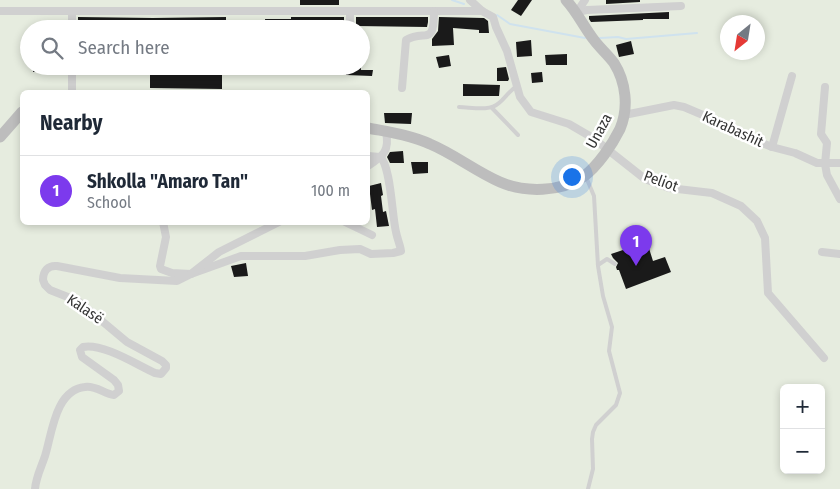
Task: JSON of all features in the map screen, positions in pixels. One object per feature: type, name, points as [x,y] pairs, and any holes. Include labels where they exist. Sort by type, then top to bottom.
[{"type":"main road","name":"Unaza","points":[[370,128],[428,143],[508,185],[540,190],[571,184],[586,175],[607,150],[620,129],[624,115],[625,99],[623,84],[614,64],[585,27],[577,12],[566,0]]},
{"type":"main road","points":[[0,137],[20,114]]},
{"type":"street","name":"Peliot","points":[[470,0],[482,11],[494,17],[496,27],[507,51],[520,96],[531,112],[569,124],[593,138],[645,179],[669,188],[712,193],[741,206],[757,221],[765,238],[768,293],[824,358]]},
{"type":"street","points":[[577,12],[585,0]]},
{"type":"street","points":[[577,12],[681,6]]},
{"type":"street","points":[[0,11],[482,11]]},
{"type":"street","points":[[350,11],[350,20]]},
{"type":"street","points":[[402,88],[406,40],[429,34],[434,28],[434,11]]},
{"type":"street","points":[[72,12],[72,20]]},
{"type":"street","points":[[72,75],[72,90]]},
{"type":"street","points":[[772,147],[792,76]]},
{"type":"street","points":[[825,87],[820,134],[827,143],[825,164],[827,175],[840,199]]},
{"type":"street","name":"Karabashit","points":[[624,115],[674,105],[684,107],[772,147],[795,153],[817,163],[839,164]]},
{"type":"street","points":[[370,164],[386,150],[388,145],[386,132]]},
{"type":"street","points":[[164,225],[166,237],[161,259],[161,270],[172,273],[192,274],[241,256],[305,256],[340,250],[360,249],[371,254],[401,251],[395,232],[393,204],[385,163],[380,157],[370,156]]},
{"type":"street","name":"Kalasë","points":[[34,489],[37,473],[45,456],[50,431],[67,396],[84,386],[114,395],[119,391],[118,385],[114,380],[82,357],[80,350],[86,346],[120,356],[155,373],[161,374],[164,372],[166,365],[156,357],[127,342],[78,301],[47,288],[43,280],[43,274],[48,268],[54,265],[114,277],[177,281],[192,274],[219,252],[273,225]]},
{"type":"street","points":[[350,225],[372,235]]},
{"type":"street","points":[[822,252],[840,254]]},
{"type":"lane","points":[[459,107],[492,108],[510,90],[517,86]]},
{"type":"lane","points":[[492,108],[518,135]]},
{"type":"lane","points":[[586,175],[594,196],[598,266],[603,296],[612,327],[609,351],[620,393],[616,405],[596,426],[593,432],[593,469],[588,489]]},
{"type":"lane","points":[[598,266],[607,259],[615,264]]},
{"type":"shaded area","points":[[0,0],[840,0],[840,489],[0,489]]},
{"type":"building","points":[[300,0],[339,0],[339,5],[300,5]]},
{"type":"building","points":[[518,0],[532,0],[521,16],[511,10]]},
{"type":"building","points":[[606,0],[640,0],[640,2],[606,4]]},
{"type":"building","points":[[669,12],[669,19],[591,22],[589,19],[589,16]]},
{"type":"building","points":[[78,17],[226,17],[226,20],[78,20]]},
{"type":"building","points":[[291,17],[344,17],[344,20],[265,19],[291,19]]},
{"type":"building","points":[[356,17],[428,17],[427,27],[370,26],[370,20],[356,20]]},
{"type":"building","points":[[439,17],[484,18],[488,21],[489,33],[479,33],[479,30],[453,28],[454,45],[432,46],[432,39],[438,31]]},
{"type":"building","points":[[531,40],[532,56],[517,57],[516,42]]},
{"type":"building","points":[[631,41],[634,54],[619,57],[616,45]]},
{"type":"building","points":[[567,54],[567,65],[546,65],[545,55]]},
{"type":"building","points":[[449,55],[451,66],[439,68],[436,57]]},
{"type":"building","points":[[506,67],[508,81],[497,81],[497,68]]},
{"type":"building","points":[[370,70],[373,70],[372,76],[346,75],[370,75]]},
{"type":"building","points":[[542,72],[543,82],[532,83],[531,73]]},
{"type":"building","points":[[150,75],[222,75],[222,89],[150,88]]},
{"type":"building","points":[[463,84],[500,85],[499,96],[463,96]]},
{"type":"building","points":[[384,113],[412,113],[411,124],[385,123]]},
{"type":"building","points":[[403,151],[404,163],[390,163],[387,157],[390,152]]},
{"type":"building","points":[[411,162],[428,162],[428,173],[413,174]]},
{"type":"building","points":[[381,183],[383,212],[386,211],[389,226],[377,227],[375,209],[372,210],[370,186]]},
{"type":"building","points":[[647,242],[653,261],[665,257],[671,272],[626,289],[616,267],[618,263],[611,254]]},
{"type":"building","points":[[246,263],[248,276],[234,277],[231,266]]},
{"type":"waterway","points":[[452,0],[464,4]]},
{"type":"waterway","points":[[497,15],[510,24],[585,38]]},
{"type":"waterway","points":[[600,38],[618,37],[626,39],[697,33]]},
{"type":"place","name":"Shkolla \"Amaro Tan\"","points":[[636,266]]}]
